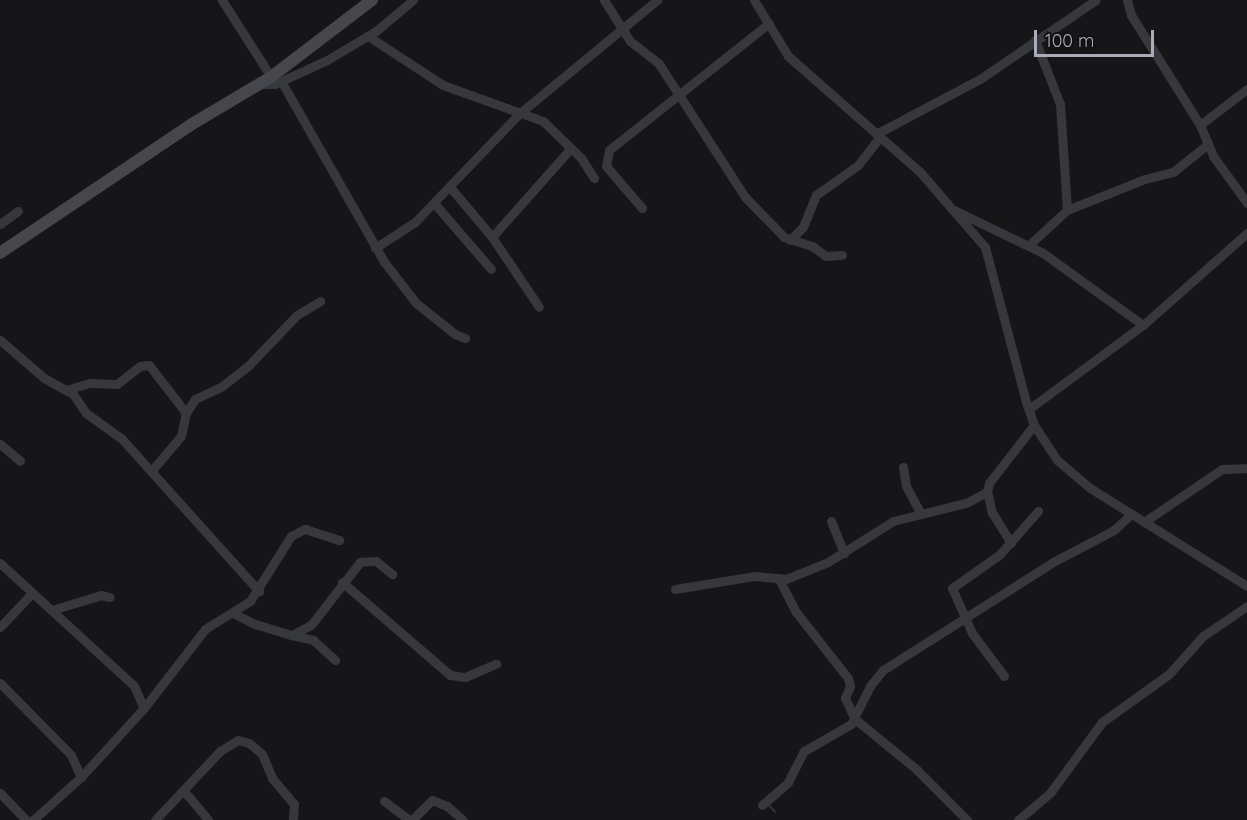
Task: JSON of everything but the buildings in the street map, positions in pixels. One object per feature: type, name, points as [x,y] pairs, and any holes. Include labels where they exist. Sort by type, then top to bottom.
[{"type":"main road","points":[[0,253],[260,84],[276,79],[372,0]]},
{"type":"street","points":[[222,0],[276,79],[375,248],[417,303],[454,334],[465,338]]},
{"type":"street","points":[[276,79],[368,36],[413,0]]},
{"type":"street","points":[[604,0],[620,28],[659,64],[677,97],[745,197],[790,240],[812,246],[831,258],[842,255]]},
{"type":"street","points":[[375,248],[415,222],[520,113],[620,28],[657,0]]},
{"type":"street","points":[[754,0],[788,56],[920,172],[954,210],[989,255],[1011,354],[1034,425],[1069,473],[1247,586]]},
{"type":"street","points":[[790,240],[803,227],[816,195],[863,160],[878,135],[980,80],[1096,0]]},
{"type":"street","points":[[1127,0],[1131,15],[1200,125],[1208,144],[1246,198]]},
{"type":"street","points":[[642,208],[611,176],[606,155],[618,139],[677,97],[719,59],[769,23]]},
{"type":"street","points":[[368,36],[443,85],[543,121],[594,178]]},
{"type":"street","points":[[1035,40],[1060,104],[1067,210]]},
{"type":"street","points":[[1200,125],[1247,88]]},
{"type":"street","points":[[1029,245],[1067,210],[1137,181],[1173,172],[1208,144]]},
{"type":"street","points":[[492,237],[570,149]]},
{"type":"street","points":[[450,187],[492,237],[539,307]]},
{"type":"street","points":[[434,203],[491,269]]},
{"type":"street","points":[[954,210],[1029,245],[1061,264],[1099,296],[1143,325]]},
{"type":"street","points":[[0,224],[18,211]]},
{"type":"street","points":[[1029,409],[1143,325],[1247,233]]},
{"type":"street","points":[[153,469],[181,436],[186,413],[195,399],[221,387],[254,361],[297,315],[320,301]]},
{"type":"street","points":[[0,340],[44,378],[66,390],[86,413],[122,439],[153,469],[167,493],[259,591]]},
{"type":"street","points":[[66,390],[89,383],[117,384],[140,366],[149,365],[186,413]]},
{"type":"street","points":[[1011,543],[992,513],[987,492],[989,483],[1008,464],[1034,425]]},
{"type":"street","points":[[0,444],[20,461]]},
{"type":"street","points":[[903,467],[906,486],[920,512]]},
{"type":"street","points":[[1144,522],[1222,469],[1247,468]]},
{"type":"street","points":[[675,589],[754,576],[780,581],[816,569],[844,553],[885,524],[920,512],[966,503],[987,492]]},
{"type":"street","points":[[1004,676],[965,617],[952,588],[1011,543],[1038,511]]},
{"type":"street","points":[[765,802],[788,782],[804,751],[855,719],[870,686],[883,670],[1053,562],[1114,530],[1131,514]]},
{"type":"street","points":[[831,521],[844,553]]},
{"type":"street","points":[[33,820],[81,777],[144,708],[205,629],[233,613],[259,591],[296,533],[305,529],[339,540]]},
{"type":"street","points":[[292,635],[311,625],[342,582],[365,560],[376,561],[392,574]]},
{"type":"street","points":[[0,563],[134,686],[144,708]]},
{"type":"street","points":[[780,581],[796,612],[848,678],[850,686],[845,698],[855,719],[916,770],[967,820]]},
{"type":"street","points":[[342,582],[450,675],[465,677],[496,664]]},
{"type":"street","points":[[0,627],[32,593]]},
{"type":"street","points":[[52,610],[101,595],[110,597]]},
{"type":"street","points":[[1018,820],[1050,793],[1102,722],[1169,674],[1203,636],[1247,606]]},
{"type":"street","points":[[233,613],[292,635],[313,640],[335,660]]},
{"type":"street","points":[[0,683],[71,755],[81,777]]},
{"type":"street","points":[[155,820],[228,744],[244,741],[262,754],[272,778],[294,804],[293,820]]},
{"type":"street","points":[[184,790],[208,820]]},
{"type":"street","points":[[0,794],[26,820]]},
{"type":"street","points":[[384,801],[410,820],[432,800],[447,806],[463,820]]},
{"type":"waterway","points":[[767,803],[775,812]]}]
